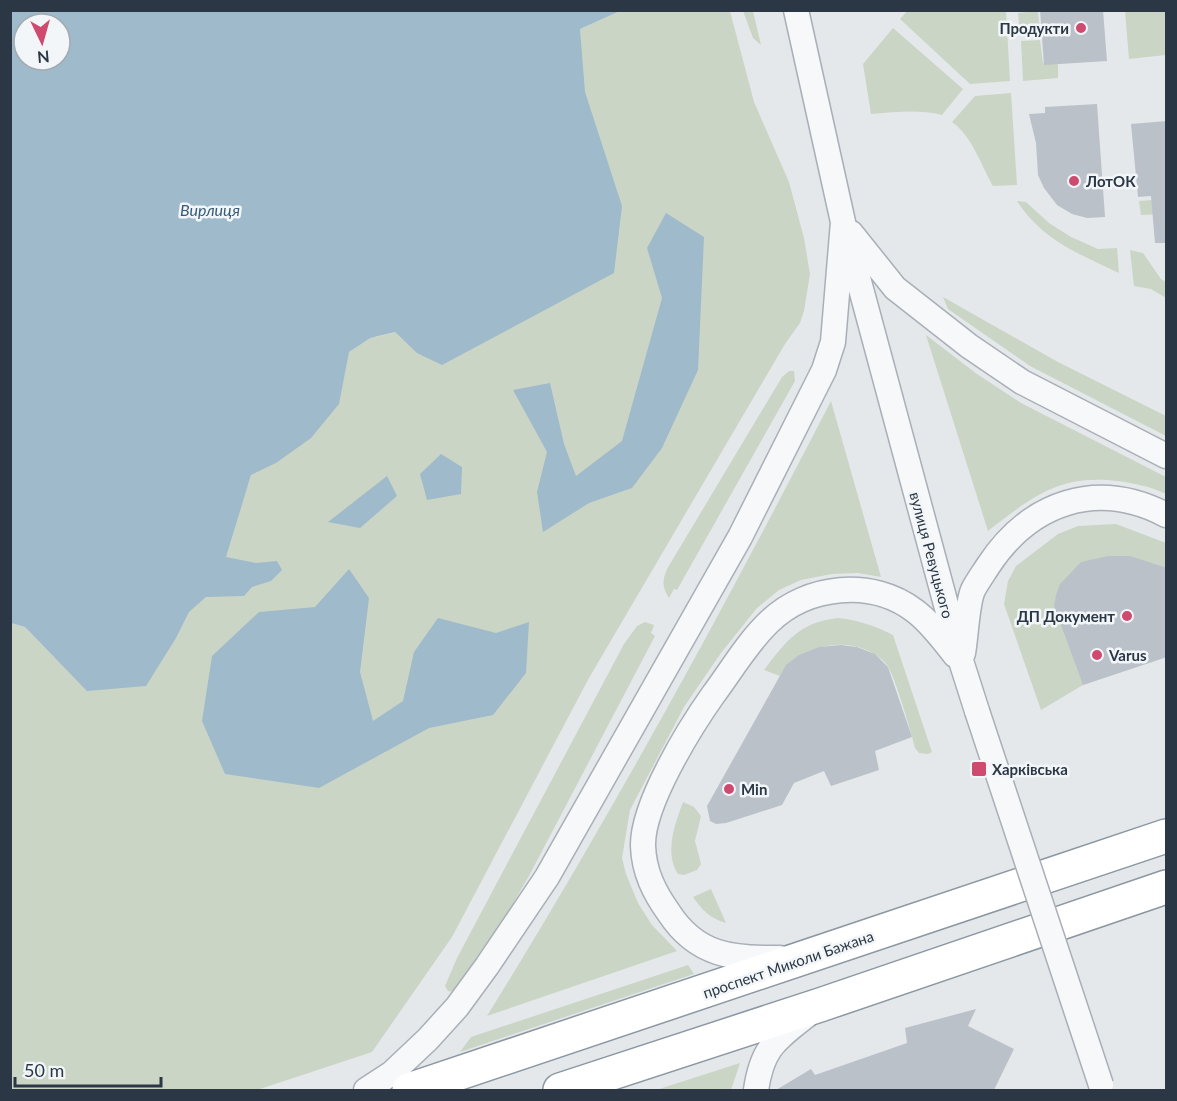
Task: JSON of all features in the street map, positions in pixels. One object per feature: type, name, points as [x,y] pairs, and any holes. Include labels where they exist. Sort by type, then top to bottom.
[{"type":"highway","name":"проспект Миколи Бажана","points":[[409,1090],[1167,836]]},
{"type":"highway","points":[[560,1090],[820,1005],[1167,887]]},
{"type":"street","name":"вулиця Ревуцького","points":[[796,10],[843,222],[962,664],[1102,1088]]},
{"type":"street","points":[[843,222],[895,288],[969,346],[1022,382],[1167,456]]},
{"type":"street","points":[[366,1090],[392,1072],[428,1039],[457,1007],[493,957],[547,877],[740,537],[824,370],[833,342],[843,222]]},
{"type":"street","points":[[962,664],[972,591],[1000,548],[1034,517],[1060,504],[1083,498],[1107,498],[1135,503],[1167,515]]},
{"type":"street","points":[[807,958],[751,959],[725,955],[703,948],[672,919],[653,890],[647,872],[643,845],[646,824],[657,794],[690,728],[768,623],[789,606],[836,590],[859,591],[888,597],[914,611],[938,633],[962,664]]},
{"type":"street","points":[[756,1090],[760,1068],[766,1053],[780,1036],[820,1005]]},
{"type":"green space","points":[[908,10],[1006,11],[1010,81],[970,84],[900,19]]},
{"type":"green space","points":[[620,11],[730,11],[754,102],[789,182],[804,238],[810,274],[800,323],[785,344],[589,678],[452,937],[372,1052],[257,1090],[11,1090],[11,623],[25,627],[55,658],[243,499],[251,475],[349,352],[372,335],[376,337],[395,332],[409,345],[583,120],[580,29]]},
{"type":"green space","points":[[743,11],[753,11],[761,45],[753,38]]},
{"type":"green space","points":[[1038,11],[1040,33],[1020,35],[1018,13]]},
{"type":"green space","points":[[1125,11],[1166,11],[1166,55],[1129,59]]},
{"type":"green space","points":[[893,28],[963,89],[942,115],[915,112],[871,114],[863,64]]},
{"type":"green space","points":[[1040,40],[1043,63],[1058,64],[1058,78],[1023,81],[1021,41]]},
{"type":"green space","points":[[1011,93],[1017,185],[993,186],[971,143],[952,122],[975,96]]},
{"type":"green space","points":[[1166,199],[1166,214],[1141,215],[1139,201]]},
{"type":"green space","points":[[1017,201],[1026,202],[1049,223],[1071,237],[1098,249],[1117,248],[1119,273],[1076,252],[1050,236],[1027,215]]},
{"type":"green space","points":[[1130,250],[1143,253],[1161,279],[1166,282],[1166,298],[1151,289],[1134,286]]},
{"type":"green space","points":[[943,297],[1058,362],[1166,416],[1166,436],[1030,366],[948,309]]},
{"type":"green space","points":[[926,335],[977,374],[1021,403],[1166,477],[1166,494],[1149,487],[1124,482],[1079,481],[1062,485],[1033,498],[988,531]]},
{"type":"green space","points":[[789,371],[794,371],[795,381],[677,590],[674,589],[669,598],[664,584],[667,569],[782,377]]},
{"type":"green space","points":[[831,401],[881,577],[858,573],[832,574],[801,580],[779,590],[757,608],[721,653],[684,707],[630,810],[622,858],[638,903],[652,925],[677,951],[487,1016],[622,789]]},
{"type":"green space","points":[[1116,524],[1166,543],[1166,657],[1083,685],[1041,710],[1004,604],[1008,581],[1016,566],[1058,534],[1078,526]]},
{"type":"green space","points":[[838,618],[867,624],[893,635],[932,752],[919,753],[915,748],[894,680],[887,665],[862,648],[831,645],[801,655],[789,664],[780,676],[764,670],[795,635],[814,624]]},
{"type":"green space","points":[[645,622],[654,625],[651,633],[655,636],[530,874],[499,928],[454,992],[448,991],[445,986],[457,958],[624,644],[637,626]]},
{"type":"green space","points":[[683,802],[694,807],[701,816],[695,841],[701,864],[697,870],[684,875],[678,874],[671,847]]},
{"type":"green space","points":[[711,889],[726,923],[707,913],[693,897]]},
{"type":"green space","points":[[688,965],[694,974],[460,1052],[471,1037]]},
{"type":"green space","points":[[740,1063],[731,1090],[656,1090]]},
{"type":"water","name":"Вирлиця","points":[[11,10],[620,11],[580,29],[585,92],[622,206],[614,273],[442,365],[417,353],[395,332],[370,338],[349,352],[339,404],[311,438],[276,463],[251,475],[226,557],[256,563],[277,561],[282,570],[271,581],[252,587],[244,596],[206,597],[189,612],[176,638],[146,686],[87,691],[25,627],[11,623]]},
{"type":"water","points":[[666,213],[704,237],[698,370],[662,448],[632,488],[589,503],[543,532],[537,492],[547,452],[513,390],[550,383],[564,444],[576,476],[622,441],[662,298],[647,248]]},
{"type":"water","points":[[441,454],[462,467],[461,494],[427,500],[420,474]]},
{"type":"water","points":[[387,476],[397,496],[360,528],[328,522]]},
{"type":"water","points":[[349,569],[369,598],[360,672],[373,721],[403,701],[414,652],[438,618],[496,633],[529,622],[526,673],[493,715],[429,728],[319,788],[225,774],[202,721],[212,656],[259,612],[315,607]]},
{"type":"building","points":[[1040,10],[1103,10],[1107,61],[1044,65]]},
{"type":"building","points":[[1097,104],[1105,217],[1087,218],[1072,214],[1057,205],[1044,188],[1038,175],[1036,143],[1029,114],[1045,113],[1045,107]]},
{"type":"building","points":[[1167,121],[1167,243],[1155,243],[1151,196],[1138,197],[1131,124]]},
{"type":"building","points":[[1108,556],[1130,556],[1167,568],[1167,657],[1083,685],[1054,606],[1056,595],[1060,584],[1081,562]]},
{"type":"building","points":[[841,645],[857,647],[875,654],[888,667],[912,737],[875,751],[879,770],[831,786],[824,771],[794,783],[782,805],[726,823],[716,824],[710,821],[707,806],[786,665],[799,655],[819,647]]},
{"type":"building","points":[[976,1009],[968,1026],[1014,1049],[994,1090],[776,1090],[811,1069],[815,1075],[907,1043],[905,1028]]},
{"type":"place","name":"Продукти","points":[[1081,28]]},
{"type":"place","name":"ЛотОК","points":[[1074,181]]},
{"type":"place","name":"ДП Документ","points":[[1127,616]]},
{"type":"place","name":"Varus","points":[[1097,655]]},
{"type":"place","name":"Харківська","points":[[979,769]]},
{"type":"place","name":"Min","points":[[729,789]]}]
